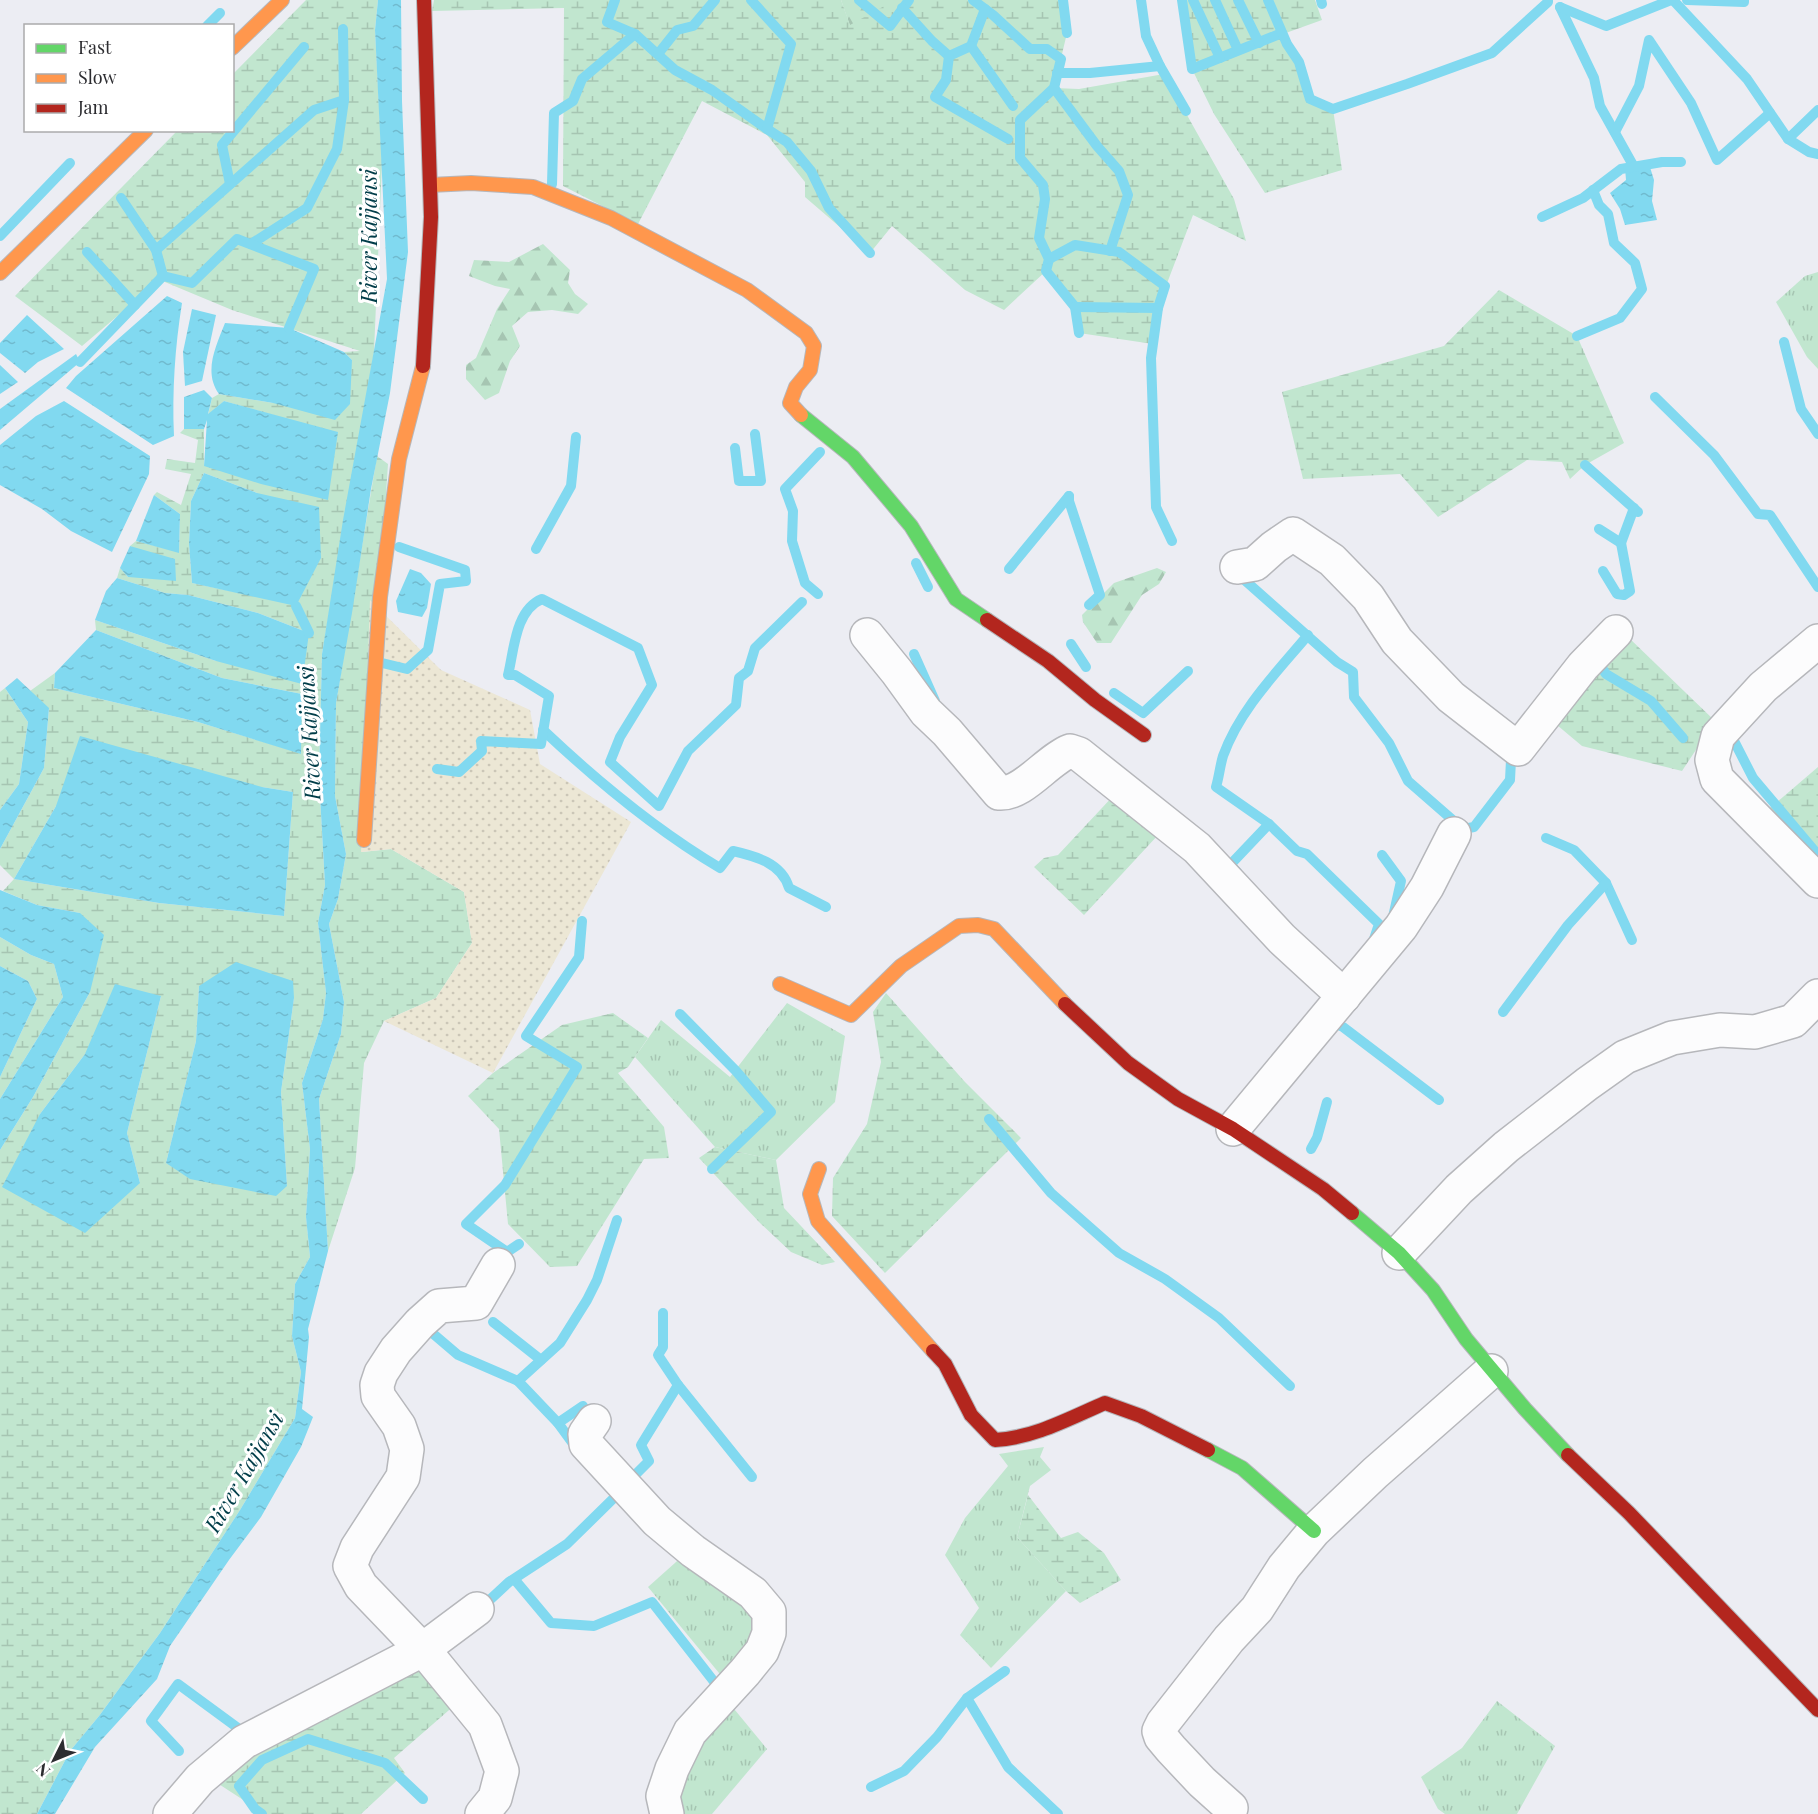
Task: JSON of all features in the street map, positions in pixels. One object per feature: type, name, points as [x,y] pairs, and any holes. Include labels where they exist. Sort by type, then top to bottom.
[{"type":"street","points":[[234,46],[282,0]]},
{"type":"street","points":[[364,840],[380,597],[399,459],[424,364],[431,217],[424,0]]},
{"type":"street","points":[[0,273],[144,132]]},
{"type":"street","points":[[430,184],[471,183],[533,187],[611,218],[680,254],[747,290],[806,333],[814,346],[810,370],[795,387],[790,403],[804,418],[853,457],[884,493],[911,525],[956,599],[1048,661],[1095,700],[1144,735]]},
{"type":"street","points":[[1237,567],[1255,564],[1293,534],[1332,560],[1368,597],[1397,641],[1451,697],[1518,749],[1583,666],[1616,632]]},
{"type":"street","points":[[867,635],[927,712],[999,793],[1008,794],[1018,789],[1059,755],[1070,751],[1079,754],[1197,848],[1281,939],[1344,996]]},
{"type":"street","points":[[1818,641],[1763,687],[1718,736],[1712,760],[1717,779],[1818,881]]},
{"type":"street","points":[[1233,1129],[1401,927],[1427,887],[1454,834]]},
{"type":"street","points":[[780,984],[851,1015],[901,966],[958,926],[978,925],[994,929],[1081,1022],[1128,1063],[1178,1099],[1233,1129],[1323,1190],[1399,1253],[1433,1290],[1491,1371],[1565,1452],[1629,1513],[1818,1710]]},
{"type":"street","points":[[1399,1253],[1459,1189],[1506,1147],[1625,1057],[1672,1038],[1720,1030],[1755,1032],[1793,1021],[1818,996]]},
{"type":"street","points":[[819,1169],[810,1194],[818,1221],[945,1364],[971,1414],[995,1440],[1005,1441],[1050,1426],[1105,1403],[1142,1416],[1242,1468],[1314,1531]]},
{"type":"street","points":[[482,1814],[495,1798],[502,1771],[485,1725],[422,1650],[361,1586],[350,1566],[357,1548],[403,1477],[407,1449],[399,1425],[378,1396],[377,1385],[381,1373],[396,1350],[439,1306],[476,1303],[498,1265]]},
{"type":"street","points":[[1231,1808],[1202,1782],[1161,1737],[1159,1731],[1163,1723],[1229,1639],[1257,1609],[1284,1567],[1314,1531],[1383,1465],[1491,1371]]},
{"type":"street","points":[[594,1421],[585,1434],[586,1444],[636,1500],[693,1551],[753,1593],[769,1612],[770,1633],[762,1651],[690,1731],[672,1769],[663,1796],[667,1814]]},
{"type":"street","points":[[171,1814],[200,1779],[244,1742],[422,1650],[477,1609]]},
{"type":"green space","points":[[306,0],[378,0],[375,30],[382,163],[374,352],[322,654],[319,778],[325,885],[318,923],[326,993],[323,1019],[302,1083],[310,1149],[306,1217],[310,1257],[295,1284],[292,1336],[301,1372],[295,1418],[240,1510],[160,1633],[99,1716],[70,1751],[37,1814],[0,1814],[0,1150],[33,1097],[90,992],[80,913],[37,905],[3,891],[14,879],[0,865],[0,849],[44,768],[49,709],[30,691],[55,673],[54,688],[198,722],[300,753],[302,694],[222,678],[96,630],[95,620],[216,661],[309,633],[258,613],[188,595],[165,593],[117,578],[120,568],[128,577],[139,550],[130,546],[136,541],[179,552],[180,514],[154,495],[157,492],[181,505],[191,474],[165,469],[167,459],[195,463],[198,440],[180,433],[184,429],[204,429],[204,466],[280,417],[224,401],[208,415],[212,398],[219,394],[273,403],[352,360],[344,352],[360,351],[232,310],[160,280],[82,346],[15,296],[176,132],[234,132],[234,73]],"holes":[[[204,473],[257,493],[235,592],[192,583],[189,544],[191,501]],[[262,787],[293,792],[284,916],[159,903],[14,879],[56,806]],[[199,986],[294,998],[281,1092],[287,1186],[166,1163],[196,1041]],[[161,996],[127,1133],[140,1183],[40,1114],[85,1054]]]},
{"type":"green space","points":[[434,0],[841,0],[850,25],[895,0],[1063,0],[1067,33],[1054,88],[1079,89],[1164,74],[1234,199],[1246,241],[1193,215],[1158,307],[1153,344],[1079,333],[1075,307],[1046,271],[1004,310],[965,290],[892,226],[870,253],[805,197],[805,182],[767,135],[702,101],[638,224],[563,186],[564,8],[432,11]]},
{"type":"green space","points":[[841,0],[895,0],[895,1],[850,26]]},
{"type":"green space","points":[[1182,0],[1315,0],[1322,20],[1283,34],[1310,99],[1333,109],[1342,170],[1265,193],[1214,114],[1192,69]]},
{"type":"green space","points":[[543,244],[570,270],[568,283],[575,294],[588,304],[578,314],[552,310],[528,312],[512,326],[520,346],[510,361],[499,393],[485,400],[466,379],[466,365],[476,358],[497,309],[510,289],[469,276],[474,260],[509,262]]},
{"type":"green space","points":[[1818,272],[1818,369],[1807,357],[1776,302],[1805,276]]},
{"type":"green space","points":[[1499,290],[1577,336],[1624,443],[1585,465],[1570,479],[1562,462],[1527,460],[1438,517],[1400,474],[1303,479],[1282,392],[1444,346]]},
{"type":"green space","points":[[377,456],[388,464],[362,852],[391,849],[464,892],[472,943],[436,998],[384,1021],[364,1063],[355,1168],[328,1251],[319,1099],[341,1034],[344,1002],[329,924],[338,899],[346,854],[335,796],[336,703]]},
{"type":"green space","points":[[1157,568],[1166,572],[1159,584],[1142,595],[1111,643],[1097,643],[1083,622],[1082,615],[1114,583]]},
{"type":"green space","points":[[1627,636],[1715,721],[1682,771],[1582,746],[1551,720]]},
{"type":"green space","points":[[5,688],[28,722],[19,784],[0,810],[0,692]]},
{"type":"green space","points":[[1818,767],[1818,871],[1763,814]]},
{"type":"green space","points":[[1115,794],[1159,834],[1084,915],[1034,867],[1044,858],[1058,855]]},
{"type":"green space","points":[[0,937],[31,955],[54,964],[63,997],[0,1099],[0,1077],[37,999],[28,981],[0,966]]},
{"type":"green space","points":[[886,993],[965,1082],[1021,1138],[885,1273],[832,1216],[833,1178],[867,1124],[881,1062],[873,1012]]},
{"type":"green space","points":[[787,1003],[845,1036],[835,1102],[776,1160],[715,1147],[635,1057],[661,1020],[730,1077]]},
{"type":"green space","points":[[613,1013],[648,1038],[628,1067],[618,1073],[664,1127],[669,1158],[644,1159],[577,1266],[550,1267],[508,1224],[499,1129],[468,1096],[493,1073],[562,1025]]},
{"type":"green space","points":[[715,1147],[776,1160],[784,1208],[835,1262],[822,1265],[791,1252],[760,1223],[699,1158]]},
{"type":"green space","points":[[1044,1447],[1040,1457],[1051,1470],[1030,1486],[1017,1537],[1066,1591],[991,1668],[960,1635],[979,1608],[945,1555],[965,1518],[1008,1466],[999,1454]]},
{"type":"green space","points":[[1028,1495],[1061,1538],[1078,1532],[1104,1553],[1121,1580],[1080,1603],[1066,1591],[1017,1537]]},
{"type":"green space","points":[[685,1554],[748,1604],[757,1623],[755,1651],[724,1679],[648,1587]]},
{"type":"green space","points":[[417,1664],[456,1704],[394,1758],[405,1773],[361,1814],[265,1814],[211,1779]]},
{"type":"green space","points":[[1497,1701],[1555,1746],[1517,1814],[1445,1814],[1438,1809],[1421,1777],[1462,1748]]},
{"type":"green space","points":[[730,1704],[767,1749],[712,1814],[678,1814],[671,1795],[700,1738]]},
{"type":"sand","points":[[370,600],[441,670],[530,710],[540,764],[631,822],[493,1073],[384,1021],[436,998],[472,943],[464,892],[391,849],[361,852]]},
{"type":"water","points":[[378,0],[401,0],[402,101],[408,252],[390,393],[371,489],[336,703],[335,796],[346,854],[338,899],[329,924],[344,1002],[341,1034],[319,1099],[328,1251],[308,1329],[302,1409],[313,1417],[301,1447],[261,1517],[170,1646],[157,1679],[95,1747],[55,1814],[37,1814],[70,1751],[99,1716],[160,1633],[240,1510],[295,1418],[301,1372],[292,1336],[295,1284],[310,1257],[306,1217],[310,1149],[302,1083],[323,1019],[326,993],[318,923],[325,885],[319,778],[322,654],[343,520],[387,279],[375,30]]},
{"type":"water","points":[[1649,164],[1654,180],[1652,201],[1657,220],[1625,225],[1620,209],[1610,193],[1626,180],[1625,168]]},
{"type":"water","points":[[167,296],[182,303],[173,402],[174,436],[153,445],[66,388],[76,376]]},
{"type":"water","points":[[192,309],[216,315],[202,381],[185,386],[183,352]]},
{"type":"water","points":[[27,315],[64,349],[38,362],[25,373],[0,353],[0,343]]},
{"type":"water","points":[[225,323],[289,328],[344,352],[352,360],[350,404],[335,420],[273,403],[219,394],[214,386],[211,368]]},
{"type":"water","points":[[76,354],[80,362],[0,430],[0,409]]},
{"type":"water","points":[[0,365],[18,382],[0,394]]},
{"type":"water","points":[[204,390],[212,398],[208,414],[224,401],[338,432],[328,500],[261,484],[204,466],[207,420],[204,429],[184,429],[184,397]]},
{"type":"water","points":[[64,401],[150,456],[149,474],[112,552],[71,531],[42,509],[0,485],[0,445],[36,416]]},
{"type":"water","points":[[204,473],[257,493],[319,507],[321,558],[296,606],[192,583],[189,544],[191,501]]},
{"type":"water","points":[[154,495],[180,514],[179,553],[136,541]]},
{"type":"water","points":[[130,546],[175,559],[176,581],[128,577],[120,568]]},
{"type":"water","points":[[410,569],[421,573],[431,584],[427,608],[422,617],[398,612],[396,601]]},
{"type":"water","points":[[117,578],[165,593],[188,595],[258,613],[309,633],[302,684],[216,661],[95,620],[106,591]]},
{"type":"water","points":[[96,630],[222,678],[302,694],[301,754],[198,722],[54,688],[55,673]]},
{"type":"water","points":[[17,678],[49,708],[44,768],[0,849],[0,810],[19,784],[28,722],[5,688]]},
{"type":"water","points":[[80,736],[262,787],[293,792],[284,916],[159,903],[14,879],[56,806]]},
{"type":"water","points":[[0,890],[37,905],[80,913],[104,935],[90,992],[33,1097],[0,1150],[0,1099],[63,997],[54,964],[31,955],[0,937]]},
{"type":"water","points":[[236,962],[293,981],[294,998],[281,1092],[287,1186],[276,1196],[190,1179],[166,1163],[196,1041],[199,986]]},
{"type":"water","points":[[0,966],[28,981],[37,999],[0,1077]]},
{"type":"water","points":[[115,984],[161,996],[127,1133],[140,1183],[85,1233],[2,1187],[40,1114],[85,1054]]},
{"type":"waterway","points":[[615,0],[607,22],[635,34],[675,70],[712,90],[767,129]]},
{"type":"waterway","points":[[658,54],[677,30],[693,26],[715,0]]},
{"type":"waterway","points":[[751,0],[791,44],[767,129],[787,142],[811,171],[829,208],[870,253]]},
{"type":"waterway","points":[[859,0],[890,26],[909,0]]},
{"type":"waterway","points":[[973,0],[1030,49],[1047,49],[1061,59],[1054,88],[1020,120],[1020,158],[1043,185],[1045,199],[1039,238],[1049,259],[1046,271],[1075,307],[1079,333]]},
{"type":"waterway","points":[[1063,0],[1067,33]]},
{"type":"waterway","points":[[1057,73],[1090,73],[1160,66],[1146,36],[1141,0]]},
{"type":"waterway","points":[[1182,0],[1192,69],[1282,33]]},
{"type":"waterway","points":[[1193,0],[1220,58]]},
{"type":"waterway","points":[[1215,0],[1238,50]]},
{"type":"waterway","points":[[1238,0],[1259,43]]},
{"type":"waterway","points":[[1268,0],[1287,44],[1299,62],[1310,99],[1333,109],[1492,53],[1548,0]]},
{"type":"waterway","points":[[1321,0],[1322,4]]},
{"type":"waterway","points":[[1560,7],[1606,26],[1671,0]]},
{"type":"waterway","points":[[1673,0],[1747,79],[1788,139],[1818,110]]},
{"type":"waterway","points":[[1687,0],[1744,2],[1744,0]]},
{"type":"waterway","points":[[1560,7],[1594,78],[1600,106],[1634,167]]},
{"type":"waterway","points":[[902,8],[949,56],[971,46],[985,9]]},
{"type":"waterway","points":[[209,24],[220,13]]},
{"type":"waterway","points":[[156,250],[314,110],[344,100],[343,29]]},
{"type":"waterway","points":[[552,184],[554,113],[573,101],[582,79],[635,34]]},
{"type":"waterway","points":[[1615,132],[1639,86],[1649,40],[1691,103],[1717,160],[1770,113]]},
{"type":"waterway","points":[[971,46],[1013,106]]},
{"type":"waterway","points":[[234,131],[304,47]]},
{"type":"waterway","points":[[949,56],[946,80],[935,97],[1008,139]]},
{"type":"waterway","points":[[1160,66],[1186,111]]},
{"type":"waterway","points":[[1054,88],[1097,146],[1119,171],[1128,195],[1110,251]]},
{"type":"waterway","points":[[251,244],[307,208],[337,149],[344,100]]},
{"type":"waterway","points":[[230,184],[222,145],[233,132]]},
{"type":"waterway","points":[[1788,139],[1809,152],[1818,154]]},
{"type":"waterway","points":[[1542,217],[1583,198],[1621,169],[1662,162],[1681,162]]},
{"type":"waterway","points":[[0,236],[70,163]]},
{"type":"waterway","points":[[1577,336],[1620,318],[1642,289],[1635,263],[1614,243],[1608,214],[1599,205],[1593,190]]},
{"type":"waterway","points":[[121,198],[156,250],[163,276]]},
{"type":"waterway","points":[[80,362],[163,276],[192,283],[237,239],[314,269],[289,328]]},
{"type":"waterway","points":[[1049,259],[1075,245],[1119,252],[1165,286],[1158,308],[1075,307]]},
{"type":"waterway","points":[[87,252],[135,305]]},
{"type":"waterway","points":[[1158,308],[1151,358],[1156,507],[1172,541]]},
{"type":"waterway","points":[[1784,342],[1801,409],[1818,434]]},
{"type":"waterway","points":[[1655,397],[1714,455],[1758,514],[1770,515],[1818,587]]},
{"type":"waterway","points":[[735,448],[739,481],[761,481],[755,434]]},
{"type":"waterway","points":[[536,549],[571,486],[576,437]]},
{"type":"waterway","points":[[818,594],[805,583],[792,541],[793,511],[785,489],[820,452]]},
{"type":"waterway","points":[[1585,465],[1638,512]]},
{"type":"waterway","points":[[1069,496],[1100,595],[1089,605]]},
{"type":"waterway","points":[[1009,569],[1069,496]]},
{"type":"waterway","points":[[1599,529],[1621,543],[1634,508]]},
{"type":"waterway","points":[[1603,571],[1617,594],[1624,595],[1630,591],[1621,543]]},
{"type":"waterway","points":[[382,663],[407,669],[428,650],[440,584],[466,581],[465,570],[399,547]]},
{"type":"waterway","points":[[916,563],[928,587]]},
{"type":"waterway","points":[[1240,576],[1337,662],[1353,672],[1354,697],[1389,743],[1408,781],[1463,829],[1474,827],[1510,780],[1511,760]]},
{"type":"waterway","points":[[437,769],[459,772],[482,751],[481,741],[541,744],[549,696],[515,675],[508,675],[521,622],[533,604],[542,599],[638,648],[652,685],[620,737],[610,762],[659,806],[688,751],[736,705],[739,678],[748,671],[755,648],[802,602]]},
{"type":"waterway","points":[[296,606],[309,633]]},
{"type":"waterway","points":[[1308,635],[1260,692],[1239,722],[1223,756],[1216,787],[1269,824],[1297,851],[1307,854],[1379,924],[1373,942]]},
{"type":"waterway","points":[[1071,644],[1086,667]]},
{"type":"waterway","points":[[914,654],[935,701]]},
{"type":"waterway","points":[[1596,659],[1606,674],[1651,701],[1683,738]]},
{"type":"waterway","points":[[1114,693],[1143,713],[1188,671]]},
{"type":"waterway","points":[[543,730],[628,804],[696,853],[720,868],[733,851],[759,858],[780,872],[789,888],[826,907]]},
{"type":"waterway","points":[[1730,733],[1753,778],[1818,855]]},
{"type":"waterway","points":[[1237,872],[1230,865],[1269,824]]},
{"type":"waterway","points":[[1546,838],[1574,850],[1606,883],[1632,940]]},
{"type":"waterway","points":[[1382,855],[1401,881],[1393,917]]},
{"type":"waterway","points":[[1503,1012],[1568,925],[1606,883]]},
{"type":"waterway","points":[[519,1244],[507,1252],[466,1224],[505,1185],[577,1067],[526,1036],[579,957],[582,921]]},
{"type":"waterway","points":[[680,1014],[736,1071],[771,1112],[712,1169]]},
{"type":"waterway","points":[[1334,1018],[1331,1022],[1343,1027],[1439,1100]]},
{"type":"waterway","points":[[1311,1149],[1317,1138],[1327,1102]]},
{"type":"waterway","points":[[989,1119],[1051,1193],[1119,1253],[1165,1279],[1219,1318],[1290,1386]]},
{"type":"waterway","points":[[424,1326],[458,1355],[518,1381],[560,1343],[587,1300],[597,1280],[617,1220]]},
{"type":"waterway","points":[[663,1313],[663,1347],[658,1355],[678,1385],[752,1477]]},
{"type":"waterway","points":[[493,1322],[541,1360]]},
{"type":"waterway","points":[[518,1381],[558,1423],[577,1449]]},
{"type":"waterway","points":[[627,1483],[649,1461],[641,1445],[678,1385]]},
{"type":"waterway","points":[[558,1423],[583,1406]]},
{"type":"waterway","points":[[481,1608],[509,1582],[567,1544],[621,1491]]},
{"type":"waterway","points":[[515,1580],[551,1623],[594,1626],[652,1602],[719,1688]]},
{"type":"waterway","points":[[871,1787],[904,1771],[937,1737],[967,1698],[1005,1671]]},
{"type":"waterway","points":[[179,1751],[151,1721],[178,1684],[242,1731]]},
{"type":"waterway","points":[[967,1698],[1008,1767],[1058,1814]]},
{"type":"waterway","points":[[262,1814],[255,1809],[239,1786],[262,1760],[308,1739],[385,1763],[423,1799]]},
{"type":"traffic: fast","points":[[801,415],[853,457],[911,526],[956,599],[987,620]]},
{"type":"traffic: fast","points":[[1352,1213],[1399,1253],[1433,1290],[1466,1339],[1525,1409],[1568,1455]]},
{"type":"traffic: fast","points":[[1208,1450],[1242,1468],[1314,1531]]},
{"type":"traffic: slow","points":[[234,46],[282,0]]},
{"type":"traffic: slow","points":[[0,273],[144,132]]},
{"type":"traffic: slow","points":[[430,185],[471,183],[533,187],[611,218],[747,290],[806,333],[814,346],[810,370],[796,387],[790,403],[801,415]]},
{"type":"traffic: slow","points":[[364,840],[380,597],[399,459],[423,366]]},
{"type":"traffic: slow","points":[[780,984],[851,1015],[901,966],[959,926],[978,925],[994,929],[1065,1004]]},
{"type":"traffic: slow","points":[[819,1169],[810,1194],[818,1221],[933,1351]]},
{"type":"traffic: jam","points":[[423,366],[431,217],[424,0]]},
{"type":"traffic: jam","points":[[987,620],[1048,661],[1095,700],[1144,735]]},
{"type":"traffic: jam","points":[[1065,1004],[1128,1063],[1178,1099],[1233,1129],[1323,1189],[1352,1213]]},
{"type":"traffic: jam","points":[[933,1351],[945,1364],[971,1415],[995,1440],[1038,1431],[1105,1403],[1141,1416],[1208,1450]]},
{"type":"traffic: jam","points":[[1568,1455],[1629,1513],[1818,1710]]},
{"type":"water label","name":"River Kajjansi","points":[[369,236]]},
{"type":"water label","name":"River Kajjansi","points":[[309,733]]},
{"type":"water label","name":"River Kajjansi","points":[[244,1472]]}]
